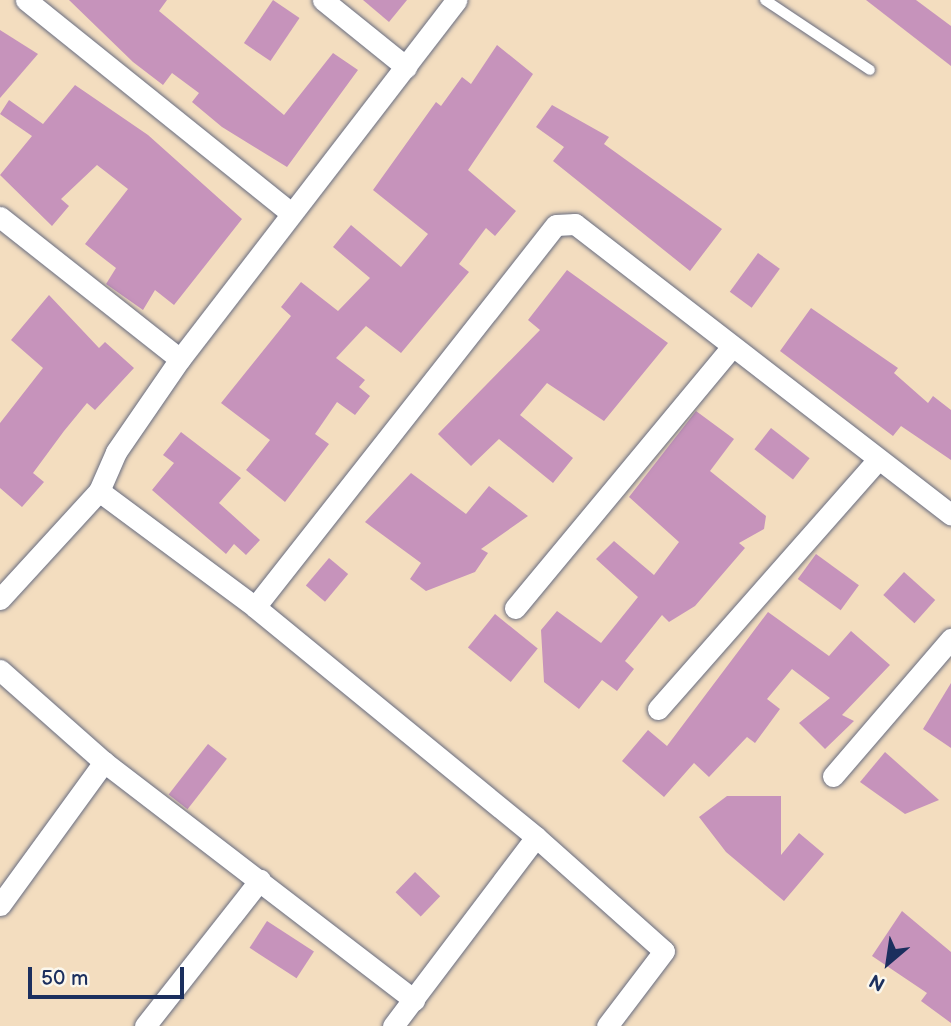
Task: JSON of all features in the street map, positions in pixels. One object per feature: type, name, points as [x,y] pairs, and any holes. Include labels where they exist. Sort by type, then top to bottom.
[{"type":"street","points":[[26,0],[290,212]]},
{"type":"street","points":[[323,0],[405,67]]},
{"type":"street","points":[[0,599],[99,491],[116,452],[180,359],[290,212],[456,0]]},
{"type":"street","points":[[0,217],[180,359]]},
{"type":"street","points":[[255,607],[556,225],[575,224],[877,461],[951,515]]},
{"type":"street","points":[[514,608],[732,347]]},
{"type":"street","points":[[658,709],[877,461]]},
{"type":"street","points":[[99,491],[255,607],[536,836],[664,951],[607,1026]]},
{"type":"street","points":[[833,776],[951,639]]},
{"type":"street","points":[[0,670],[104,762],[414,1000]]},
{"type":"street","points":[[4,898],[104,762]]},
{"type":"street","points":[[393,1026],[536,836]]},
{"type":"street","points":[[145,1026],[260,880]]},
{"type":"lane","points":[[765,0],[870,71]]},
{"type":"building","points":[[69,0],[167,0],[159,11],[284,115],[333,53],[358,70],[287,167],[222,127],[192,102],[199,93],[172,73],[163,85],[133,62]]},
{"type":"building","points":[[273,0],[300,18],[270,61],[244,43]]},
{"type":"building","points":[[363,0],[407,0],[389,22]]},
{"type":"building","points":[[866,0],[916,0],[951,26],[951,66]]},
{"type":"building","points":[[0,30],[38,54],[0,98]]},
{"type":"building","points":[[497,45],[533,74],[468,170],[516,211],[495,236],[486,228],[459,264],[469,272],[401,353],[366,326],[336,358],[365,380],[359,387],[370,396],[355,415],[337,402],[315,434],[329,444],[285,502],[246,470],[270,440],[221,403],[291,316],[281,307],[301,282],[338,311],[370,278],[333,247],[351,225],[401,267],[428,234],[373,190],[436,102],[441,106],[462,77],[471,84]]},
{"type":"building","points":[[75,85],[148,135],[242,219],[174,305],[155,290],[143,310],[106,284],[116,268],[85,244],[128,189],[97,165],[61,199],[69,206],[52,226],[0,175],[32,136],[0,114],[9,100],[43,124]]},
{"type":"building","points":[[552,105],[609,137],[604,144],[722,229],[690,271],[553,161],[564,147],[536,127]]},
{"type":"building","points":[[758,253],[780,269],[752,308],[730,292]]},
{"type":"building","points":[[567,270],[668,343],[604,421],[547,383],[520,415],[573,458],[553,483],[499,439],[471,466],[438,434],[540,330],[528,320]]},
{"type":"building","points":[[49,295],[99,348],[105,342],[134,368],[95,410],[87,403],[64,431],[33,473],[44,482],[22,507],[0,488],[0,423],[43,368],[11,340]]},
{"type":"building","points":[[811,308],[898,368],[894,373],[928,403],[933,396],[951,410],[951,460],[901,426],[893,436],[780,351]]},
{"type":"building","points":[[696,411],[734,439],[710,471],[766,516],[764,529],[739,543],[745,548],[695,606],[669,622],[662,615],[625,661],[634,669],[617,691],[602,680],[579,709],[544,682],[541,630],[557,611],[601,643],[638,597],[596,559],[614,541],[654,575],[679,542],[629,497]]},
{"type":"building","points":[[771,428],[810,458],[793,479],[754,449]]},
{"type":"building","points":[[181,432],[241,478],[219,503],[260,540],[246,555],[234,544],[226,554],[152,490],[174,463],[163,455]]},
{"type":"building","points":[[411,473],[466,514],[489,486],[528,516],[481,549],[488,553],[475,572],[426,591],[410,579],[421,563],[365,522]]},
{"type":"building","points":[[816,554],[859,585],[841,610],[798,579]]},
{"type":"building","points":[[329,558],[348,574],[325,602],[306,586]]},
{"type":"building","points":[[904,572],[935,600],[914,623],[883,595]]},
{"type":"building","points":[[768,612],[829,656],[851,631],[890,665],[842,715],[854,721],[825,749],[799,723],[830,698],[792,669],[767,699],[780,709],[755,743],[747,737],[709,777],[694,763],[664,797],[622,761],[648,730],[667,746]]},
{"type":"building","points":[[495,614],[538,649],[511,682],[468,647]]},
{"type":"building","points":[[951,683],[951,748],[923,729]]},
{"type":"building","points":[[208,744],[227,759],[188,809],[169,794]]},
{"type":"building","points":[[885,752],[939,800],[905,814],[860,782]]},
{"type":"building","points":[[727,796],[781,796],[781,855],[799,833],[824,854],[784,901],[726,852],[699,817]]},
{"type":"building","points":[[415,872],[440,896],[421,916],[396,892]]},
{"type":"building","points":[[902,911],[951,952],[951,1023],[921,1001],[927,993],[872,956]]},
{"type":"building","points":[[267,921],[314,951],[297,978],[250,948]]}]
